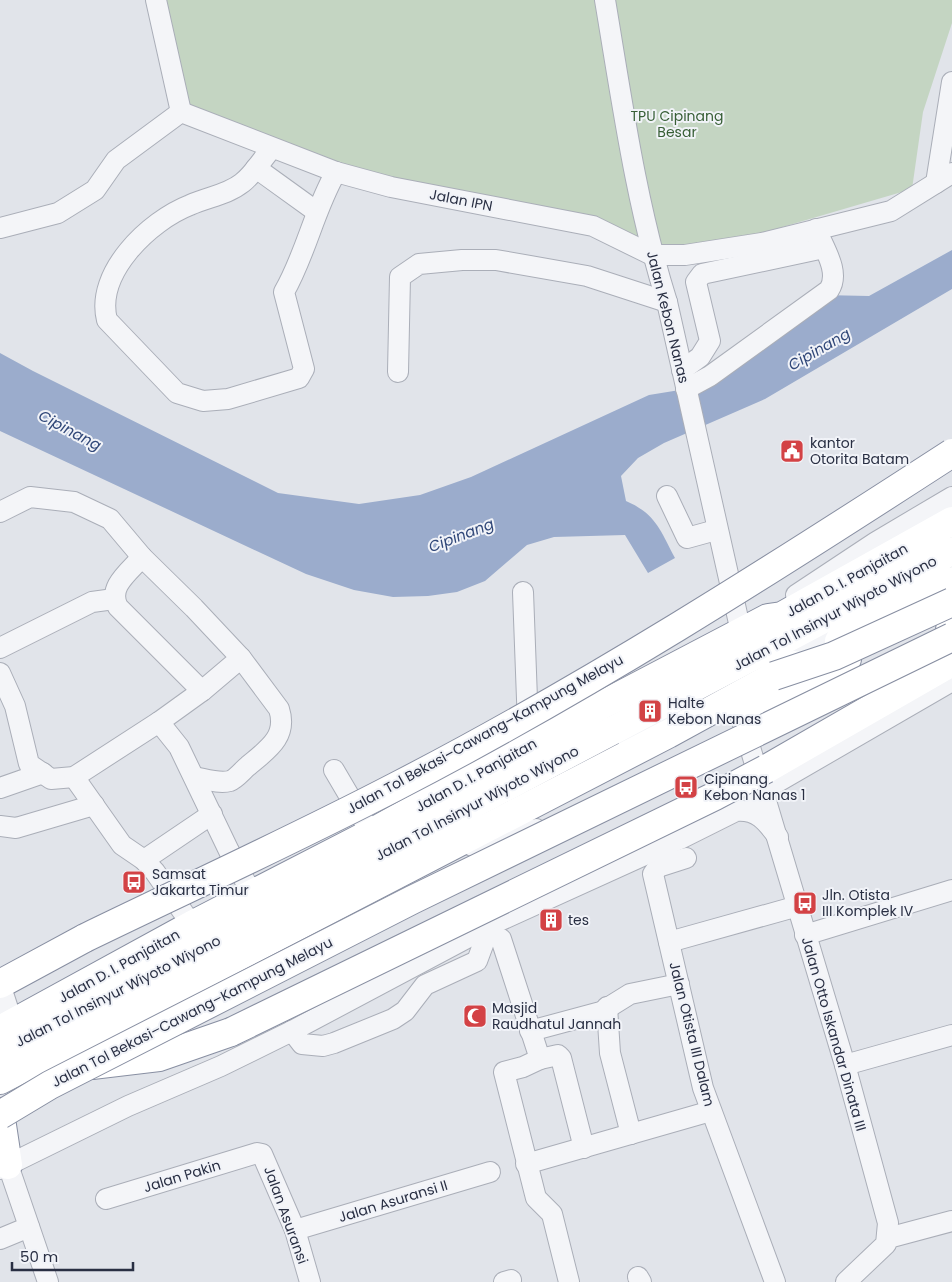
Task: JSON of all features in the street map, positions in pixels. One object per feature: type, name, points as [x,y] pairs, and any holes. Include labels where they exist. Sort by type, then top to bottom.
[{"type":"highway","name":"Jalan Tol Bekasi–Cawang–Kampung Melayu","points":[[0,984],[85,938],[395,787],[559,697],[744,588],[952,453]]},
{"type":"highway","name":"Jalan D. I. Panjaitan","points":[[9,1022],[371,833],[741,632],[768,618],[782,616],[952,521]]},
{"type":"highway","name":"Jalan Tol Insinyur Wiyoto Wiyono","points":[[0,1051],[146,978],[952,552]]},
{"type":"highway","points":[[774,676],[952,581]]},
{"type":"highway","points":[[0,1096],[472,846],[743,723],[809,680],[952,597]]},
{"type":"highway","points":[[774,676],[834,656],[952,602]]},
{"type":"highway","name":"Jalan Tol Bekasi–Cawang–Kampung Melayu","points":[[0,1113],[50,1085],[404,904],[952,628]]},
{"type":"highway","points":[[54,1069],[159,1057],[231,1032],[715,796],[952,662]]},
{"type":"highway","name":"Jalan Tol Insinyur Wiyoto Wiyono","points":[[0,1080],[668,734],[774,676]]},
{"type":"highway","points":[[0,974],[85,938]]},
{"type":"highway","points":[[0,1113],[4,1167]]},
{"type":"street","points":[[0,228],[58,213],[95,190],[116,160],[181,112],[156,0]]},
{"type":"street","name":"Jalan Kebon Nanas","points":[[605,0],[626,126],[652,255],[667,302],[716,530],[741,632]]},
{"type":"street","points":[[944,178],[952,82]]},
{"type":"street","name":"Jalan IPN","points":[[181,112],[336,172],[391,187],[593,226],[652,255],[685,255],[762,243],[892,211],[944,178]]},
{"type":"street","points":[[272,148],[242,184],[223,194],[188,205],[150,227],[118,263],[105,298],[106,320],[177,393],[203,401],[228,399],[299,378],[304,369],[284,292],[301,260],[322,197],[336,172]]},
{"type":"street","points":[[256,168],[317,212]]},
{"type":"street","points":[[687,393],[828,290],[833,284],[833,272],[816,229]]},
{"type":"street","points":[[682,370],[700,357],[710,341],[696,282],[702,274],[824,248]]},
{"type":"street","points":[[398,372],[400,277],[419,264],[462,260],[496,260],[587,276],[667,302]]},
{"type":"street","points":[[667,496],[687,538],[716,530]]},
{"type":"street","points":[[0,512],[30,497],[74,502],[110,519],[142,557],[241,658],[279,710],[282,719],[281,731],[275,743],[230,781],[217,782],[194,777]]},
{"type":"street","points":[[768,618],[778,607],[876,542],[952,498]]},
{"type":"street","points":[[0,1044],[118,983],[516,768],[952,540]]},
{"type":"street","points":[[142,557],[114,590],[114,599],[118,607],[202,691]]},
{"type":"street","points":[[0,1074],[767,666],[952,570]]},
{"type":"street","points":[[523,592],[529,746]]},
{"type":"street","points":[[0,648],[92,602],[114,599]]},
{"type":"street","points":[[743,723],[827,694],[952,628]]},
{"type":"street","points":[[0,673],[15,706],[29,764],[51,779],[74,777],[159,722],[202,691],[241,658]]},
{"type":"street","points":[[736,811],[739,803],[952,681]]},
{"type":"street","points":[[159,722],[180,747],[229,851],[252,894]]},
{"type":"street","name":"Jalan Otto Iskandar Dinata III","points":[[743,723],[845,1065],[888,1223],[888,1238]]},
{"type":"street","points":[[334,770],[371,833]]},
{"type":"street","points":[[0,788],[43,773]]},
{"type":"street","points":[[74,777],[122,845],[144,860],[192,925]]},
{"type":"street","points":[[0,826],[16,828],[94,805]]},
{"type":"street","points":[[48,1282],[29,1227],[4,1167],[128,1106],[221,1066],[496,932],[736,811],[746,810],[761,816],[778,837]]},
{"type":"street","points":[[144,860],[212,814]]},
{"type":"street","name":"Jalan Otista III Dalam","points":[[686,858],[655,869],[653,874],[703,1088],[775,1282]]},
{"type":"street","points":[[805,935],[952,890]]},
{"type":"street","points":[[669,942],[798,906]]},
{"type":"street","points":[[292,1031],[302,1044],[323,1046],[334,1044],[393,1019],[405,1011],[425,985],[477,961],[496,932]]},
{"type":"street","points":[[496,932],[540,1058]]},
{"type":"street","points":[[0,984],[9,1022]]},
{"type":"street","points":[[530,1031],[601,1012],[630,994],[679,984]]},
{"type":"street","points":[[607,1007],[610,1053],[631,1134]]},
{"type":"street","points":[[845,1065],[952,1035]]},
{"type":"street","points":[[569,1282],[552,1214],[536,1198],[504,1072],[523,1067],[540,1058],[558,1055],[561,1058],[584,1148]]},
{"type":"street","points":[[526,1164],[712,1111]]},
{"type":"street","name":"Jalan Pakin","points":[[106,1199],[257,1153]]},
{"type":"street","name":"Jalan Asuransi","points":[[257,1153],[262,1154],[266,1159],[295,1230],[310,1282]]},
{"type":"street","name":"Jalan Asuransi II","points":[[295,1230],[490,1172]]},
{"type":"street","points":[[846,1282],[881,1249],[888,1238],[952,1221]]},
{"type":"street","points":[[0,1239],[29,1227]]},
{"type":"green space","name":"TPU Cipinang Besar","points":[[156,0],[952,0],[952,23],[923,112],[912,189],[755,235],[675,250],[337,172],[181,112]]},
{"type":"water","name":"Cipinang","points":[[952,250],[952,289],[765,399],[664,443],[638,458],[621,476],[626,501],[651,517],[661,531],[675,558],[648,573],[625,535],[554,537],[527,545],[485,581],[457,592],[428,596],[393,597],[354,590],[306,574],[0,431],[0,353],[278,493],[359,504],[420,495],[471,477],[649,395],[686,389],[822,295],[869,296]]},
{"type":"place","name":"kantor Otorita Batam","points":[[792,451]]},
{"type":"place","name":"Halte Kebon Nanas","points":[[650,711]]},
{"type":"place","name":"Cipinang Kebon Nanas 1","points":[[686,787]]},
{"type":"place","name":"Samsat Jakarta Timur","points":[[134,882]]},
{"type":"place","name":"Jln. Otista III Komplek IV","points":[[805,903]]},
{"type":"place","name":"tes","points":[[551,920]]},
{"type":"place","name":"Masjid Raudhatul Jannah","points":[[475,1016]]}]
